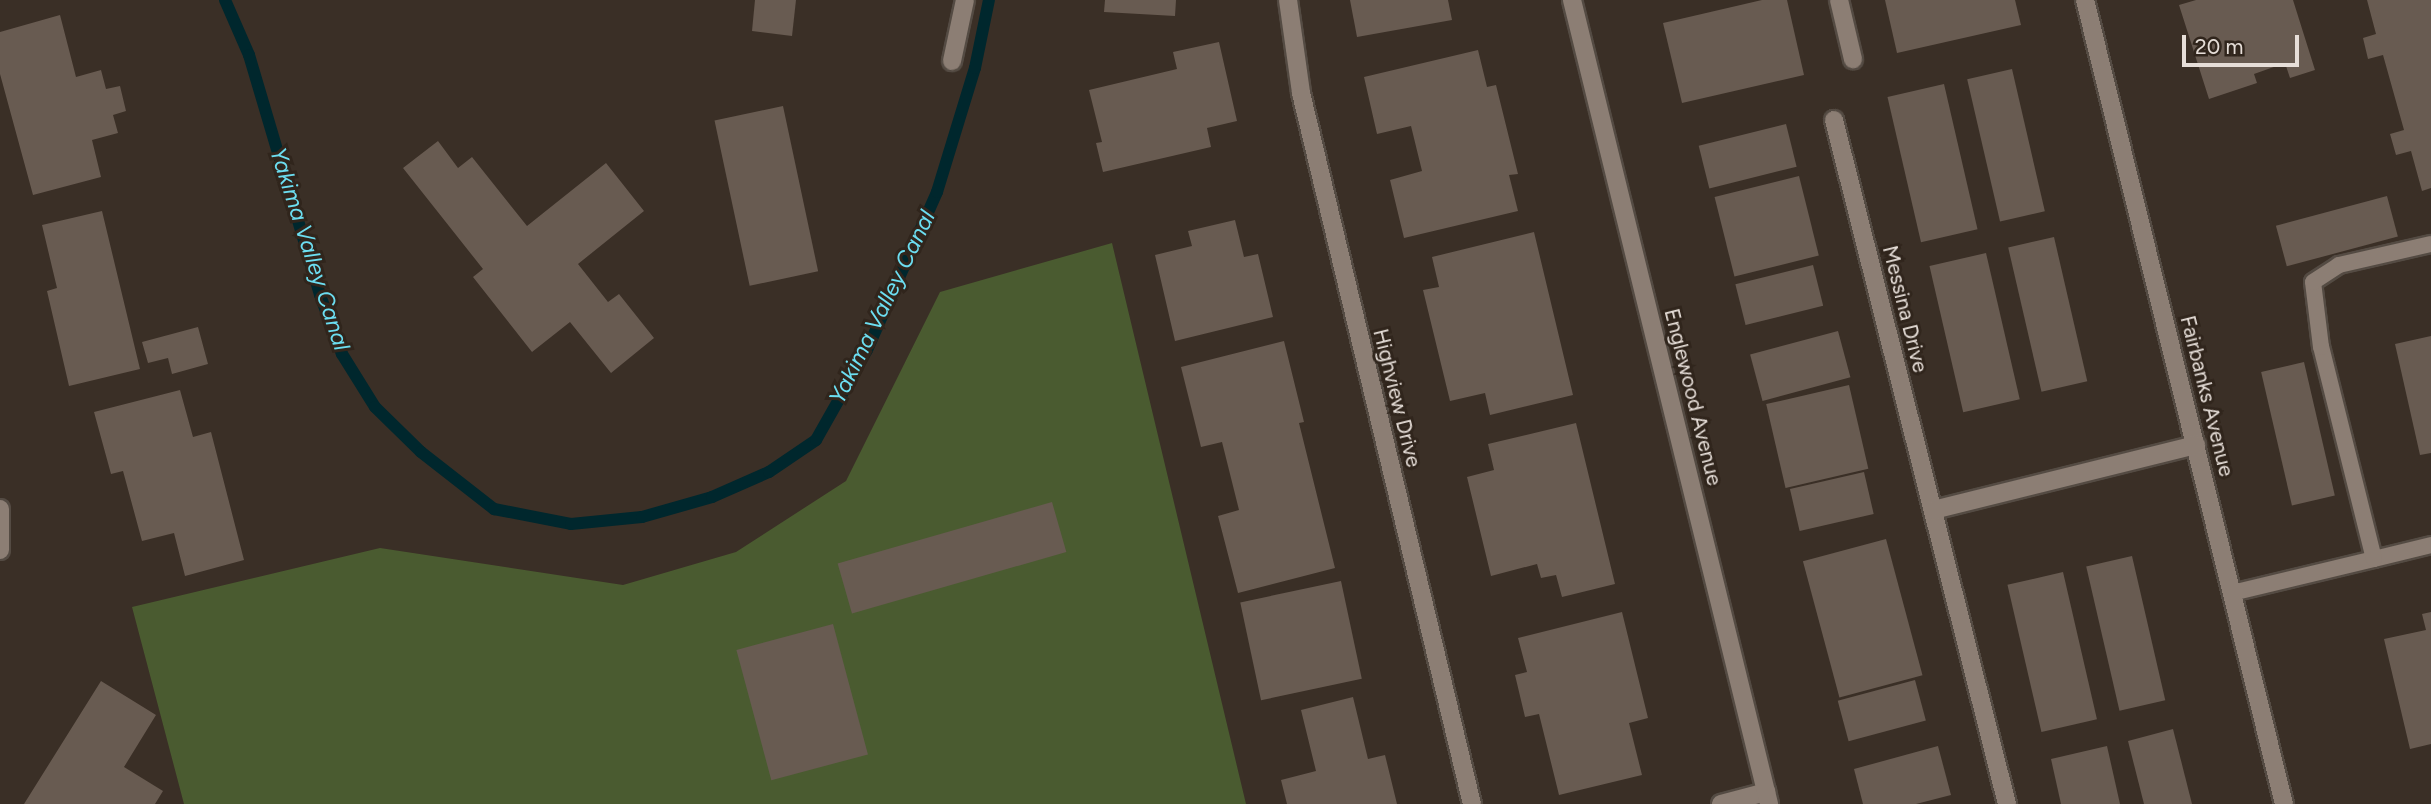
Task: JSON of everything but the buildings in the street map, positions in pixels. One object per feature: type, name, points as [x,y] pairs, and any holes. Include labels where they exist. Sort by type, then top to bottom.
[{"type":"street","points":[[952,61],[965,0]]},
{"type":"street","name":"Highview Drive","points":[[1288,0],[1301,93],[1472,804]]},
{"type":"street","name":"Englewood Avenue","points":[[1572,0],[1767,798]]},
{"type":"street","points":[[1839,0],[1853,58]]},
{"type":"street","name":"Fairbanks Avenue","points":[[2085,0],[2284,804]]},
{"type":"street","name":"Messina Drive","points":[[1834,120],[2007,804]]},
{"type":"street","points":[[1933,510],[2196,444]]},
{"type":"street","points":[[0,509],[0,550]]},
{"type":"street","points":[[1720,804],[1767,798]]},
{"type":"lane","points":[[2374,559],[2321,347],[2313,282],[2339,265],[2431,244]]},
{"type":"lane","points":[[2232,593],[2431,545]]},
{"type":"green space","points":[[1112,243],[1246,804],[184,804],[132,607],[380,548],[623,585],[736,552],[846,481],[940,292]]},
{"type":"waterway","name":"Yakima Valley Canal","points":[[225,0],[249,55],[320,295],[342,354],[375,407],[421,452],[494,509],[571,524],[642,517],[712,497],[769,472],[816,440],[867,350],[937,192],[975,68],[989,0]]}]
